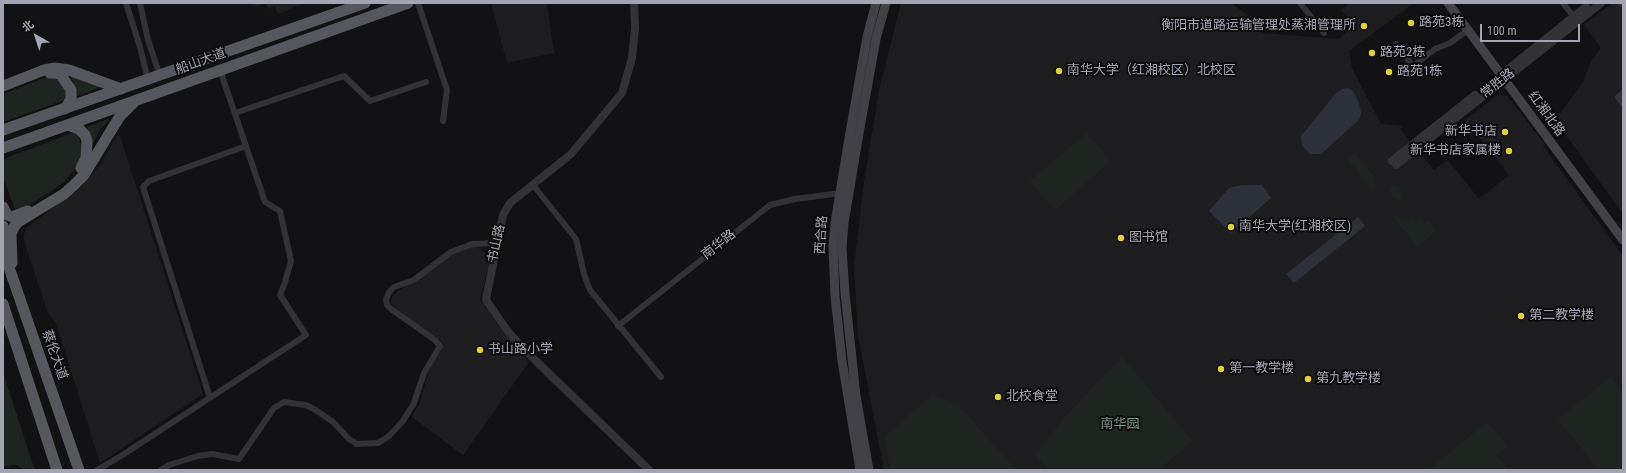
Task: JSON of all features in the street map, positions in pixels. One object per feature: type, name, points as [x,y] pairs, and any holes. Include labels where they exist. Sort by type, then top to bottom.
[{"type":"highway","name":"船山大道","points":[[3,130],[365,3]]},
{"type":"highway","name":"船山大道","points":[[3,148],[408,3]]},
{"type":"highway","points":[[3,86],[44,70],[54,68],[69,70],[121,89]]},
{"type":"highway","points":[[3,91],[50,73],[56,73],[61,75],[71,90],[71,99],[65,109]]},
{"type":"highway","points":[[12,263],[11,234],[14,227],[18,222],[64,194],[84,175],[120,116],[135,100]]},
{"type":"highway","points":[[3,207],[7,215],[12,217],[24,212],[60,191],[73,180],[82,168],[88,148],[85,135],[79,129],[68,125]]},
{"type":"highway","points":[[3,226],[20,299]]},
{"type":"highway","name":"蔡伦大道","points":[[3,250],[79,470]]},
{"type":"highway","points":[[3,304],[57,470]]},
{"type":"main road","name":"西合路","points":[[860,470],[842,361],[835,296],[833,247],[834,223],[867,37],[876,3]]},
{"type":"main road","name":"西合路","points":[[869,470],[856,396],[845,293],[842,248],[844,223],[876,39],[886,3]]},
{"type":"main road","name":"红湘北路","points":[[1448,3],[1505,75],[1623,231]]},
{"type":"main road","name":"红湘北路","points":[[1456,3],[1505,75],[1623,240]]},
{"type":"street","points":[[126,3],[148,80]]},
{"type":"street","points":[[140,3],[148,40],[160,76]]},
{"type":"street","points":[[334,14],[342,3]]},
{"type":"street","points":[[418,3],[446,90],[443,121]]},
{"type":"street","name":"书山路","points":[[634,3],[635,28],[632,58],[622,94],[571,154],[510,203],[506,209],[486,293],[488,304],[509,333],[537,362],[650,470]]},
{"type":"street","points":[[1300,3],[1324,33]]},
{"type":"street","points":[[1563,3],[1574,17]]},
{"type":"street","name":"常胜路","points":[[1505,75],[1592,3]]},
{"type":"street","name":"常胜路","points":[[1394,163],[1505,75],[1600,3]]},
{"type":"street","points":[[1396,44],[1413,66],[1435,50],[1450,43],[1468,30]]},
{"type":"street","points":[[98,470],[306,335],[280,295],[291,261],[280,211],[265,202],[220,70]]},
{"type":"street","points":[[235,113],[344,76],[370,101],[426,82]]},
{"type":"street","points":[[1623,93],[1618,97],[1623,104]]},
{"type":"street","points":[[210,398],[143,187],[149,181],[246,146]]},
{"type":"street","points":[[532,185],[576,239],[584,274],[590,290],[661,377]]},
{"type":"street","name":"南华路","points":[[618,326],[770,205],[795,199],[834,194]]},
{"type":"street","points":[[161,470],[169,465],[198,456],[212,454],[239,459],[274,408],[284,402],[306,405],[314,409],[333,422],[349,439],[357,444],[378,443],[389,436],[403,422],[414,403],[424,373],[440,346],[435,340],[387,305],[386,299],[389,292],[394,287],[414,280],[451,252],[472,244],[497,243]]},
{"type":"shaded area","points":[[252,3],[265,3],[253,7]]},
{"type":"shaded area","points":[[265,3],[306,3],[278,14],[275,6],[269,9]]},
{"type":"shaded area","points":[[491,3],[547,3],[554,53],[507,63]]},
{"type":"shaded area","name":"南华大学(红湘校区)","points":[[901,3],[1231,3],[1249,16],[1258,30],[1263,33],[1340,39],[1348,28],[1343,23],[1348,18],[1341,10],[1350,3],[1414,3],[1349,51],[1352,68],[1381,124],[1403,126],[1400,129],[1434,170],[1448,160],[1479,199],[1509,175],[1465,120],[1496,96],[1507,96],[1545,144],[1543,146],[1623,256],[1623,470],[884,470],[858,336],[854,267],[864,182],[880,86]]},
{"type":"shaded area","points":[[1612,3],[1623,3],[1623,214],[1558,124],[1556,119],[1583,82],[1591,61],[1601,48],[1584,25]]},
{"type":"shaded area","points":[[1349,88],[1353,91],[1359,103],[1361,113],[1359,120],[1321,154],[1310,154],[1302,145],[1301,136],[1336,93],[1342,89]]},
{"type":"shaded area","points":[[119,133],[203,394],[100,463],[56,323],[48,313],[23,238],[26,228],[81,187],[99,166]]},
{"type":"shaded area","points":[[1241,185],[1262,185],[1271,198],[1231,233],[1209,211],[1229,188]]},
{"type":"shaded area","points":[[1358,217],[1365,226],[1294,283],[1286,274]]},
{"type":"shaded area","name":"书山路小学","points":[[470,247],[477,247],[491,257],[480,299],[502,331],[529,362],[463,455],[412,417],[420,402],[429,370],[444,345],[438,338],[397,310],[392,305],[391,301],[392,297],[399,290],[419,280],[451,255]]},
{"type":"green space","points":[[71,76],[103,86],[75,97],[76,88]]},
{"type":"green space","points":[[47,77],[53,77],[59,80],[66,93],[65,100],[3,122],[3,94]]},
{"type":"green space","points":[[108,119],[109,120],[100,130],[92,145],[87,127]]},
{"type":"green space","points":[[75,132],[79,138],[82,150],[80,163],[63,183],[25,207],[15,210],[3,177],[3,159]]},
{"type":"green space","points":[[1087,133],[1110,161],[1055,210],[1030,181]]},
{"type":"green space","points":[[1355,153],[1375,178],[1372,181],[1376,186],[1371,189],[1348,159]]},
{"type":"green space","points":[[1392,185],[1398,187],[1402,192],[1402,200],[1398,200],[1392,196],[1390,190]]},
{"type":"green space","points":[[1398,216],[1402,220],[1405,217],[1409,221],[1413,218],[1417,222],[1421,219],[1425,224],[1428,221],[1436,231],[1417,246],[1395,219]]},
{"type":"green space","name":"南华园","points":[[1122,357],[1192,441],[1158,470],[1049,470],[1035,454],[1067,415]]},
{"type":"green space","points":[[3,372],[35,470],[24,470],[17,465],[3,468]]},
{"type":"green space","points":[[1611,377],[1623,392],[1623,470],[1599,470],[1558,419]]},
{"type":"green space","points":[[932,395],[956,403],[962,403],[959,406],[1016,470],[891,470],[884,438]]},
{"type":"green space","points":[[1486,423],[1490,425],[1507,446],[1496,455],[1509,470],[1429,470]]},
{"type":"place","name":"路苑3栋","points":[[1411,23]]},
{"type":"place","name":"衡阳市道路运输管理处蒸湘管理所","points":[[1364,26]]},
{"type":"place","name":"路苑2栋","points":[[1372,53]]},
{"type":"place","name":"南华大学（红湘校区）北校区","points":[[1059,71]]},
{"type":"place","name":"路苑1栋","points":[[1389,72]]},
{"type":"place","name":"新华书店","points":[[1505,132]]},
{"type":"place","name":"新华书店家属楼","points":[[1509,151]]},
{"type":"place","name":"南华大学(红湘校区)","points":[[1231,227]]},
{"type":"place","name":"图书馆","points":[[1121,238]]},
{"type":"place","name":"第二教学楼","points":[[1521,316]]},
{"type":"place","name":"书山路小学","points":[[480,350]]},
{"type":"place","name":"第一教学楼","points":[[1221,369]]},
{"type":"place","name":"第九教学楼","points":[[1308,379]]},
{"type":"place","name":"北校食堂","points":[[998,397]]}]
